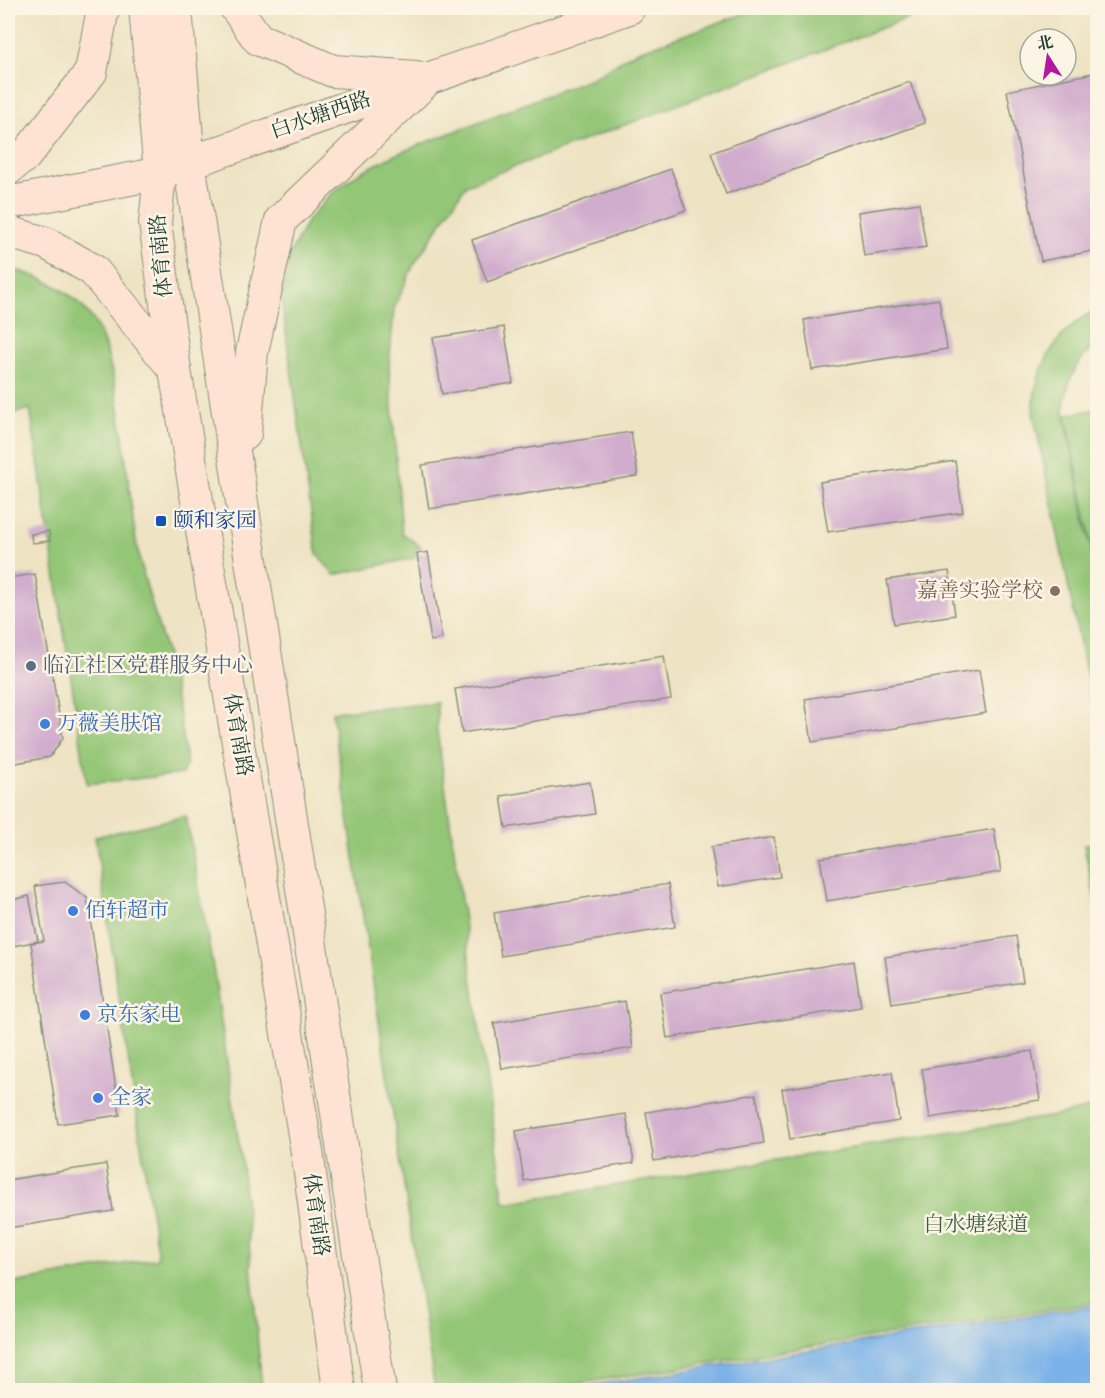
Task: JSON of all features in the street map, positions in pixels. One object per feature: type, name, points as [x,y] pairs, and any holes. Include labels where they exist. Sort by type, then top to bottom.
[{"type":"main road","points":[[8,169],[26,156],[91,72],[103,8]]},
{"type":"main road","name":"体育南路","points":[[146,8],[159,173],[155,223],[175,370],[308,1158],[339,1388]]},
{"type":"main road","name":"体育南路","points":[[176,8],[189,162],[379,1386]]},
{"type":"main road","points":[[236,8],[258,39],[333,71],[429,78]]},
{"type":"main road","name":"白水塘西路","points":[[8,203],[159,173],[629,8]]},
{"type":"main road","points":[[240,483],[252,352],[281,220],[429,78]]},
{"type":"main road","points":[[8,232],[45,243],[93,270],[175,370]]},
{"type":"green space","points":[[760,8],[922,8],[924,12],[466,185],[413,266],[394,309],[389,367],[402,533],[421,547],[415,550],[415,558],[334,575],[317,554],[283,312],[282,292],[290,254],[308,220],[332,193],[359,173],[399,153],[594,77],[633,53]]},
{"type":"green space","points":[[8,269],[32,275],[65,292],[84,308],[102,337],[110,363],[122,427],[133,522],[140,560],[176,696],[187,764],[182,774],[87,784],[30,409],[8,415]]},
{"type":"green space","points":[[1097,309],[1097,343],[1083,357],[1073,373],[1069,382],[1064,411],[1097,581],[1097,727],[1033,412],[1038,379],[1051,351],[1070,327]]},
{"type":"green space","points":[[1098,409],[1097,571],[1066,415]]},
{"type":"green space","name":"白水塘绿道","points":[[437,702],[437,730],[504,1203],[1061,1115],[1097,1106],[1097,1302],[537,1390],[435,1390],[332,712]]},
{"type":"green space","points":[[186,816],[214,973],[242,1164],[262,1390],[8,1390],[8,1284],[158,1258],[95,837]]},
{"type":"green space","points":[[1098,842],[1097,910],[1084,845]]},
{"type":"water","points":[[1097,1305],[1097,1390],[562,1390]]},
{"type":"building","points":[[1098,72],[1098,250],[1041,261],[1007,91],[1026,87],[1078,87],[1078,76]]},
{"type":"building","points":[[910,82],[925,123],[726,194],[711,153]]},
{"type":"building","points":[[671,169],[686,210],[487,282],[472,240]]},
{"type":"building","points":[[919,203],[926,247],[864,256],[858,212]]},
{"type":"building","points":[[939,299],[947,349],[812,370],[804,320]]},
{"type":"building","points":[[504,327],[513,383],[442,394],[433,338]]},
{"type":"building","points":[[631,432],[638,476],[429,509],[422,465]]},
{"type":"building","points":[[955,461],[963,512],[828,532],[820,482]]},
{"type":"building","points":[[49,531],[50,541],[32,543],[31,534]]},
{"type":"building","points":[[428,552],[442,639],[431,641],[417,554]]},
{"type":"building","points":[[949,571],[955,615],[894,624],[887,580]]},
{"type":"building","points":[[35,574],[63,738],[50,757],[10,764],[8,746],[8,578]]},
{"type":"building","points":[[664,656],[671,699],[462,733],[455,689]]},
{"type":"building","points":[[979,670],[986,713],[812,742],[805,699]]},
{"type":"building","points":[[590,782],[595,814],[506,828],[501,796]]},
{"type":"building","points":[[994,829],[1001,872],[827,901],[820,858]]},
{"type":"building","points":[[774,837],[780,877],[718,887],[711,847]]},
{"type":"building","points":[[65,882],[87,898],[120,1115],[58,1124],[31,943],[44,941],[35,886]]},
{"type":"building","points":[[668,884],[675,927],[501,956],[494,913]]},
{"type":"building","points":[[29,896],[38,941],[8,947],[8,901]]},
{"type":"building","points":[[1016,936],[1023,982],[892,1004],[885,957]]},
{"type":"building","points":[[854,961],[861,1007],[667,1038],[660,993]]},
{"type":"building","points":[[625,1001],[633,1048],[502,1069],[494,1023]]},
{"type":"building","points":[[1032,1051],[1040,1100],[930,1118],[922,1069]]},
{"type":"building","points":[[892,1072],[899,1121],[790,1139],[782,1089]]},
{"type":"building","points":[[756,1094],[764,1143],[654,1161],[646,1112]]},
{"type":"building","points":[[626,1114],[634,1163],[524,1181],[516,1131]]},
{"type":"building","points":[[106,1164],[113,1211],[8,1228],[8,1180]]},
{"type":"place","name":"颐和家园","points":[[161,521]]},
{"type":"place","name":"嘉善实验学校","points":[[1055,591]]},
{"type":"place","name":"临江社区党群服务中心","points":[[31,666]]},
{"type":"place","name":"万薇美肤馆","points":[[45,724]]},
{"type":"place","name":"佰轩超市","points":[[73,911]]},
{"type":"place","name":"京东家电","points":[[85,1015]]},
{"type":"place","name":"全家","points":[[98,1098]]}]
